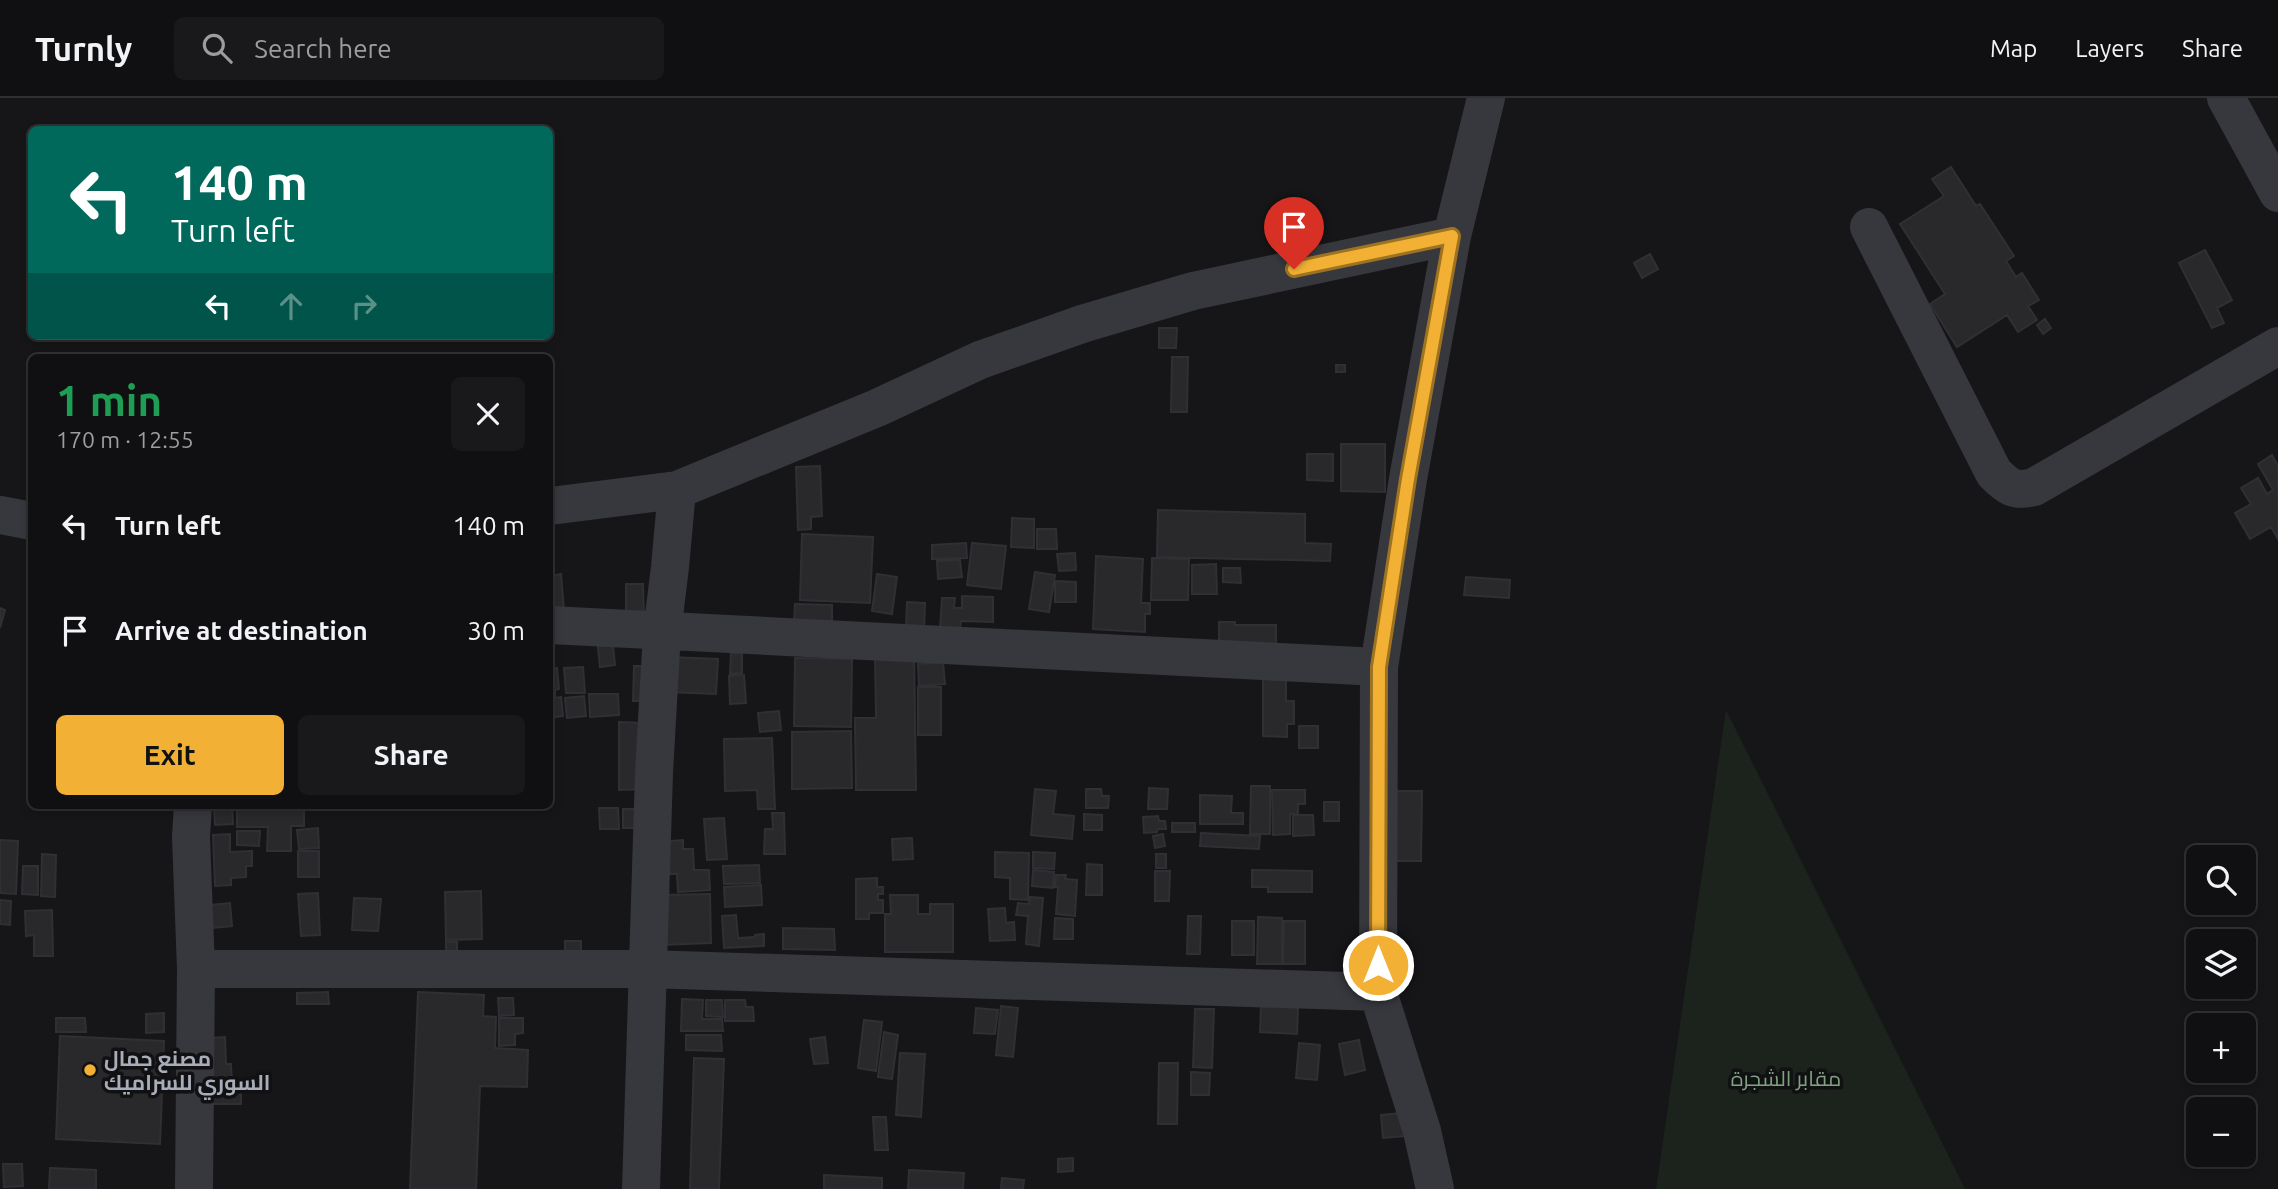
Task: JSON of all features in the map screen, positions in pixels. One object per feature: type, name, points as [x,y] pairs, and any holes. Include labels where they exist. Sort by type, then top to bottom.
[{"type":"street","points":[[1436,1189],[1419,1120],[1378,992],[1379,667],[1408,479],[1452,236],[1486,98]]},
{"type":"street","points":[[2226,98],[2278,193]]},
{"type":"street","points":[[1869,227],[1994,473],[2005,484],[2020,491],[2035,487],[2278,346]]},
{"type":"street","points":[[553,506],[677,490],[877,408],[981,360],[1082,324],[1193,291],[1452,236]]},
{"type":"street","points":[[641,1189],[647,969],[662,632],[677,490]]},
{"type":"street","points":[[0,515],[28,520]]},
{"type":"street","points":[[553,625],[1379,667]]},
{"type":"street","points":[[193,809],[194,1189]]},
{"type":"street","points":[[195,969],[647,969],[1378,992]]},
{"type":"green space","name":"مقابر الشجرة","points":[[1726,710],[1965,1189],[1656,1189]]},
{"type":"building","points":[[1951,167],[1976,206],[1980,204],[2014,256],[2006,261],[2016,277],[2022,273],[2039,300],[2028,306],[2037,320],[2018,332],[2007,315],[1957,347],[1930,304],[1945,294],[1900,224],[1944,196],[1932,179]]},
{"type":"building","points":[[2205,250],[2232,300],[2217,308],[2224,323],[2212,328],[2179,263]]},
{"type":"building","points":[[1650,254],[1658,269],[1642,278],[1634,263]]},
{"type":"building","points":[[2045,319],[2051,328],[2043,334],[2037,325]]},
{"type":"building","points":[[1159,328],[1177,328],[1176,348],[1159,348]]},
{"type":"building","points":[[1172,357],[1188,357],[1187,412],[1171,412]]},
{"type":"building","points":[[1336,365],[1345,365],[1345,372],[1336,372]]},
{"type":"building","points":[[1341,444],[1385,444],[1385,492],[1341,491]]},
{"type":"building","points":[[1307,454],[1333,454],[1333,481],[1307,480]]},
{"type":"building","points":[[2272,455],[2278,466],[2278,539],[2271,527],[2250,539],[2235,513],[2251,504],[2241,488],[2258,478],[2267,494],[2273,490],[2258,464]]},
{"type":"building","points":[[820,466],[822,516],[811,517],[811,529],[798,530],[796,467]]},
{"type":"building","points":[[1158,510],[1305,514],[1305,543],[1331,544],[1330,561],[1157,557]]},
{"type":"building","points":[[1012,518],[1034,519],[1034,548],[1011,547]]},
{"type":"building","points":[[1037,529],[1056,529],[1057,549],[1037,549]]},
{"type":"building","points":[[802,534],[873,537],[870,603],[800,600]]},
{"type":"building","points":[[966,543],[967,558],[932,559],[932,545]]},
{"type":"building","points":[[972,543],[1006,546],[1001,589],[967,585]]},
{"type":"building","points":[[1075,553],[1076,570],[1059,571],[1057,554]]},
{"type":"building","points":[[1096,556],[1143,559],[1141,603],[1150,603],[1150,614],[1145,614],[1145,632],[1093,629]]},
{"type":"building","points":[[1152,558],[1189,559],[1188,600],[1151,600]]},
{"type":"building","points":[[960,560],[962,577],[938,579],[937,561]]},
{"type":"building","points":[[1216,564],[1217,594],[1192,594],[1192,565]]},
{"type":"building","points":[[1223,568],[1240,568],[1241,583],[1223,582]]},
{"type":"building","points":[[1035,572],[1055,575],[1049,612],[1029,609]]},
{"type":"building","points":[[561,574],[564,611],[553,610],[553,575]]},
{"type":"building","points":[[877,574],[897,577],[892,614],[872,611]]},
{"type":"building","points":[[1466,577],[1510,580],[1509,598],[1464,595]]},
{"type":"building","points":[[1055,581],[1076,582],[1076,602],[1055,602]]},
{"type":"building","points":[[626,584],[643,584],[644,617],[626,617]]},
{"type":"building","points":[[962,596],[993,597],[993,622],[961,621],[960,630],[940,629],[942,598],[955,598],[954,608],[962,608]]},
{"type":"building","points":[[907,602],[925,603],[924,628],[906,627]]},
{"type":"building","points":[[795,604],[832,605],[832,624],[794,623]]},
{"type":"building","points":[[0,608],[5,610],[0,628]]},
{"type":"building","points":[[1219,622],[1235,622],[1235,625],[1276,625],[1276,645],[1219,644]]},
{"type":"building","points":[[612,636],[615,665],[600,667],[597,638]]},
{"type":"building","points":[[731,653],[742,653],[742,673],[730,674]]},
{"type":"building","points":[[914,654],[916,790],[856,790],[855,718],[876,718],[875,655]]},
{"type":"building","points":[[669,657],[718,659],[716,694],[667,692]]},
{"type":"building","points":[[795,658],[852,659],[851,727],[794,726]]},
{"type":"building","points":[[943,662],[945,684],[919,686],[918,664]]},
{"type":"building","points":[[634,666],[648,666],[648,701],[633,701]]},
{"type":"building","points":[[583,667],[585,693],[566,693],[564,668]]},
{"type":"building","points":[[557,668],[559,689],[555,690],[555,698],[561,697],[563,716],[553,718],[553,669]]},
{"type":"building","points":[[744,675],[746,703],[730,704],[729,676]]},
{"type":"building","points":[[1263,675],[1286,675],[1286,701],[1294,701],[1294,724],[1287,724],[1287,737],[1263,736]]},
{"type":"building","points":[[918,687],[941,687],[941,735],[918,735]]},
{"type":"building","points":[[589,694],[618,694],[619,715],[590,717]]},
{"type":"building","points":[[584,696],[586,716],[567,718],[565,698]]},
{"type":"building","points":[[779,711],[781,730],[760,732],[758,713]]},
{"type":"building","points":[[619,722],[645,723],[645,789],[619,790]]},
{"type":"building","points":[[1299,726],[1318,726],[1318,748],[1299,748]]},
{"type":"building","points":[[851,731],[852,788],[792,789],[792,732]]},
{"type":"building","points":[[772,738],[775,809],[758,809],[757,790],[725,791],[724,739]]},
{"type":"building","points":[[1251,786],[1270,786],[1270,834],[1250,834]]},
{"type":"building","points":[[1149,788],[1168,789],[1167,809],[1148,809]]},
{"type":"building","points":[[1035,789],[1056,791],[1053,814],[1074,816],[1072,839],[1031,835]]},
{"type":"building","points":[[1086,789],[1101,789],[1102,796],[1109,796],[1108,808],[1086,808]]},
{"type":"building","points":[[1272,790],[1305,790],[1305,804],[1298,804],[1298,814],[1290,814],[1290,834],[1273,835]]},
{"type":"building","points":[[1391,791],[1422,791],[1421,861],[1391,861]]},
{"type":"building","points":[[1200,795],[1232,796],[1231,813],[1243,813],[1243,824],[1200,824]]},
{"type":"building","points":[[1324,802],[1339,802],[1339,821],[1324,821]]},
{"type":"building","points":[[599,808],[618,808],[619,829],[600,829]]},
{"type":"building","points":[[214,809],[232,809],[233,824],[215,825]]},
{"type":"building","points":[[237,809],[304,809],[304,826],[291,826],[291,851],[267,851],[268,827],[237,827]]},
{"type":"building","points":[[623,809],[640,809],[640,828],[623,828]]},
{"type":"building","points":[[772,813],[784,813],[785,854],[764,854],[765,829],[773,829]]},
{"type":"building","points":[[1084,814],[1102,815],[1102,830],[1084,830]]},
{"type":"building","points":[[1293,815],[1313,815],[1314,835],[1293,836]]},
{"type":"building","points":[[1158,816],[1159,821],[1165,821],[1166,829],[1144,833],[1143,817]]},
{"type":"building","points":[[724,818],[727,859],[707,860],[704,819]]},
{"type":"building","points":[[1172,823],[1195,823],[1195,832],[1172,832]]},
{"type":"building","points":[[318,828],[319,848],[299,849],[297,830]]},
{"type":"building","points":[[237,831],[260,831],[259,846],[237,845]]},
{"type":"building","points":[[1201,833],[1260,836],[1259,849],[1200,846]]},
{"type":"building","points":[[230,834],[230,852],[252,851],[252,866],[246,866],[246,877],[231,878],[231,885],[215,886],[213,835]]},
{"type":"building","points":[[1163,834],[1165,846],[1155,848],[1153,836]]},
{"type":"building","points":[[912,838],[913,859],[893,860],[892,839]]},
{"type":"building","points":[[0,840],[18,841],[16,894],[0,893]]},
{"type":"building","points":[[683,840],[683,849],[693,849],[694,870],[709,870],[710,890],[678,892],[677,874],[670,874],[670,871],[661,872],[659,842]]},
{"type":"building","points":[[298,851],[319,851],[319,877],[298,877]]},
{"type":"building","points":[[995,852],[1029,853],[1028,900],[1010,899],[1010,878],[995,877]]},
{"type":"building","points":[[1033,852],[1055,853],[1054,869],[1033,868]]},
{"type":"building","points":[[42,854],[56,855],[55,897],[41,896]]},
{"type":"building","points":[[1156,854],[1166,854],[1166,868],[1156,868]]},
{"type":"building","points":[[1087,864],[1102,865],[1102,895],[1086,895]]},
{"type":"building","points":[[759,865],[760,883],[724,884],[723,866]]},
{"type":"building","points":[[23,866],[38,866],[38,895],[22,894]]},
{"type":"building","points":[[1033,870],[1054,872],[1053,888],[1032,886]]},
{"type":"building","points":[[1252,870],[1312,871],[1312,892],[1268,892],[1268,887],[1252,887]]},
{"type":"building","points":[[1155,871],[1170,871],[1169,901],[1155,901]]},
{"type":"building","points":[[1056,875],[1066,875],[1065,879],[1077,880],[1075,916],[1056,914]]},
{"type":"building","points":[[877,878],[877,887],[883,887],[883,894],[878,894],[878,900],[883,900],[883,913],[869,913],[869,919],[856,919],[856,879]]},
{"type":"building","points":[[761,885],[762,905],[725,907],[724,887]]},
{"type":"building","points":[[481,891],[482,939],[446,940],[445,892]]},
{"type":"building","points":[[318,893],[320,935],[301,936],[298,894]]},
{"type":"building","points":[[710,894],[711,943],[661,945],[659,895]]},
{"type":"building","points":[[890,895],[918,895],[918,914],[930,914],[930,904],[953,904],[953,952],[885,952],[885,914],[891,914]]},
{"type":"building","points":[[1030,897],[1043,898],[1039,946],[1026,944],[1028,916],[1016,915],[1018,903],[1029,904]]},
{"type":"building","points":[[354,898],[381,899],[378,931],[352,930]]},
{"type":"building","points":[[0,900],[11,901],[10,925],[0,924]]},
{"type":"building","points":[[230,903],[232,926],[213,928],[211,905]]},
{"type":"building","points":[[1005,908],[1006,923],[1014,922],[1015,940],[990,941],[988,909]]},
{"type":"building","points":[[52,910],[53,956],[34,956],[34,935],[26,936],[25,911]]},
{"type":"building","points":[[736,915],[738,938],[764,934],[764,946],[724,948],[722,916]]},
{"type":"building","points":[[1188,916],[1201,916],[1200,954],[1187,954]]},
{"type":"building","points":[[1258,917],[1282,918],[1282,964],[1257,964]]},
{"type":"building","points":[[1055,918],[1073,919],[1073,939],[1054,939]]},
{"type":"building","points":[[1232,921],[1254,921],[1254,955],[1232,955]]},
{"type":"building","points":[[1284,921],[1305,921],[1305,964],[1283,964]]},
{"type":"building","points":[[783,928],[834,929],[835,950],[783,949]]},
{"type":"building","points":[[565,941],[581,941],[581,952],[565,952]]},
{"type":"building","points":[[446,942],[457,942],[457,951],[446,951]]},
{"type":"building","points":[[328,992],[329,1004],[297,1004],[297,993]]},
{"type":"building","points":[[418,992],[484,995],[483,1016],[496,1017],[495,1048],[528,1050],[527,1087],[480,1086],[476,1189],[410,1189]]},
{"type":"building","points":[[498,998],[513,998],[514,1015],[499,1016]]},
{"type":"building","points":[[682,999],[703,1000],[702,1019],[722,1019],[723,1031],[681,1031]]},
{"type":"building","points":[[706,1000],[722,1000],[723,1017],[706,1016]]},
{"type":"building","points":[[725,1000],[745,1000],[746,1007],[753,1007],[754,1021],[725,1021]]},
{"type":"building","points":[[1001,1006],[1018,1008],[1013,1057],[996,1055]]},
{"type":"building","points":[[1261,1006],[1298,1008],[1297,1034],[1260,1032]]},
{"type":"building","points":[[976,1008],[998,1010],[995,1034],[974,1033]]},
{"type":"building","points":[[1195,1009],[1214,1009],[1212,1068],[1193,1067]]},
{"type":"building","points":[[164,1013],[164,1032],[146,1033],[146,1014]]},
{"type":"building","points":[[56,1018],[85,1018],[86,1032],[56,1032]]},
{"type":"building","points":[[499,1018],[523,1018],[523,1033],[515,1034],[515,1045],[499,1046]]},
{"type":"building","points":[[864,1020],[882,1022],[876,1071],[858,1068]]},
{"type":"building","points":[[884,1032],[898,1035],[892,1079],[878,1077]]},
{"type":"building","points":[[686,1035],[721,1035],[722,1051],[686,1050]]},
{"type":"building","points":[[60,1036],[164,1041],[160,1144],[56,1139]]},
{"type":"building","points":[[225,1037],[226,1064],[231,1064],[232,1085],[212,1086],[210,1038]]},
{"type":"building","points":[[825,1037],[828,1063],[814,1064],[810,1039]]},
{"type":"building","points":[[1359,1040],[1365,1070],[1345,1075],[1339,1044]]},
{"type":"building","points":[[1299,1043],[1320,1045],[1317,1080],[1296,1078]]},
{"type":"building","points":[[900,1053],[925,1054],[921,1117],[896,1115]]},
{"type":"building","points":[[694,1058],[724,1059],[719,1189],[690,1189]]},
{"type":"building","points":[[1159,1063],[1178,1063],[1177,1124],[1158,1124]]},
{"type":"building","points":[[1191,1072],[1210,1073],[1209,1095],[1191,1095]]},
{"type":"building","points":[[241,1088],[241,1104],[209,1104],[209,1089]]},
{"type":"building","points":[[1402,1113],[1404,1136],[1383,1138],[1381,1115]]},
{"type":"building","points":[[873,1117],[886,1117],[888,1150],[875,1150]]},
{"type":"building","points":[[1073,1158],[1073,1171],[1058,1172],[1058,1159]]},
{"type":"building","points":[[3,1164],[22,1164],[23,1186],[4,1187]]},
{"type":"building","points":[[50,1168],[96,1170],[96,1189],[49,1189]]},
{"type":"building","points":[[909,1170],[964,1173],[963,1189],[908,1189]]},
{"type":"building","points":[[824,1175],[882,1178],[882,1189],[824,1189]]},
{"type":"building","points":[[1002,1178],[1024,1180],[1023,1189],[1001,1189]]},
{"type":"place","name":"مصنع جمال السوري للسراميك","points":[[90,1070]]},
{"type":"route","points":[[1294,269],[1452,236],[1408,479],[1379,667],[1378,965]]}]
